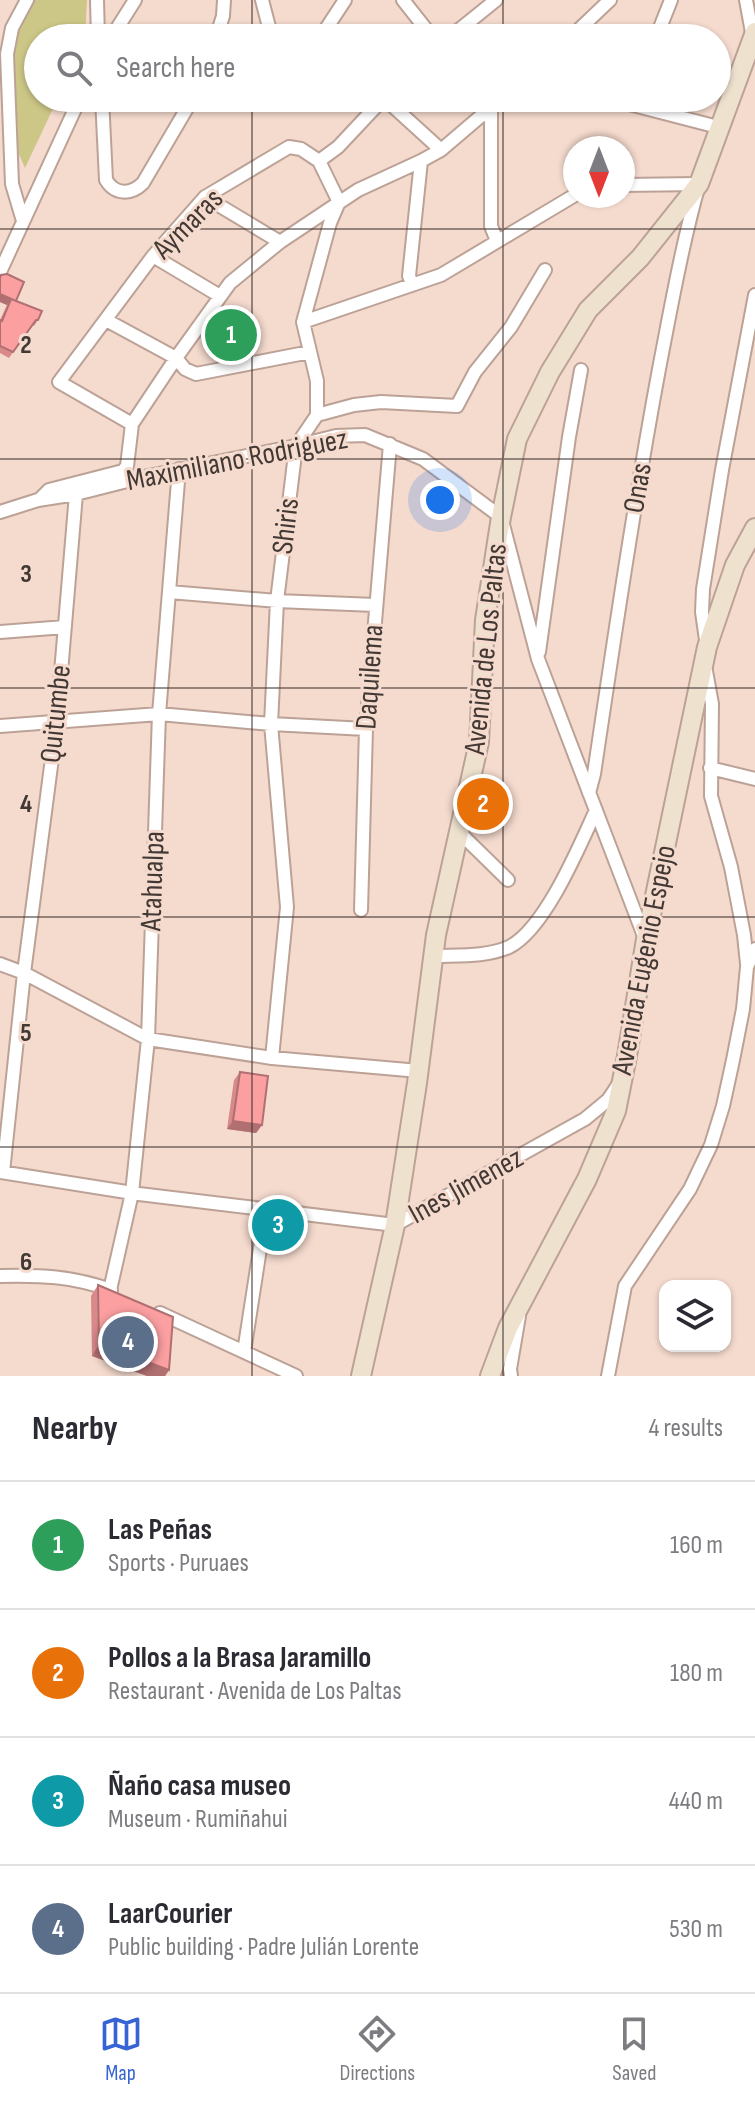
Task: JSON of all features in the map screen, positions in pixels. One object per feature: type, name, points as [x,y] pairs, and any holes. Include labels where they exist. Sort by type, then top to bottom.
[{"type":"main road","name":"Avenida de Los Paltas","points":[[731,94],[754,35]]},
{"type":"main road","name":"Avenida de Los Paltas","points":[[361,1376],[395,1225],[436,935],[479,742],[485,620],[517,439],[550,372],[588,310],[645,252],[699,184],[724,112]]},
{"type":"main road","name":"Avenida Eugenio Espejo","points":[[490,1376],[508,1328],[587,1179],[616,1111],[646,939],[706,654],[735,565],[755,528]]},
{"type":"street","points":[[23,221],[12,184],[7,54],[12,28],[27,0]]},
{"type":"street","points":[[97,0],[98,24]]},
{"type":"street","points":[[120,24],[135,0]]},
{"type":"street","points":[[220,24],[224,0]]},
{"type":"street","points":[[262,0],[268,24]]},
{"type":"street","points":[[329,24],[345,0]]},
{"type":"street","points":[[403,0],[422,24]]},
{"type":"street","points":[[585,24],[610,0]]},
{"type":"street","points":[[662,24],[671,0]]},
{"type":"street","points":[[746,0],[754,35]]},
{"type":"street","points":[[473,24],[492,1]]},
{"type":"street","points":[[0,272],[74,112]]},
{"type":"street","points":[[103,112],[106,180],[113,189],[124,192],[135,190],[143,183],[185,112]]},
{"type":"street","points":[[371,112],[338,147],[319,161],[339,202],[330,223],[303,322],[317,381],[317,415],[354,405],[381,402],[457,406],[477,368],[511,327],[545,270]]},
{"type":"street","points":[[399,112],[441,150]]},
{"type":"street","points":[[38,500],[49,490],[123,471],[127,466],[132,424],[230,283],[280,242],[358,190],[441,150],[485,112]]},
{"type":"street","points":[[491,112],[491,226],[497,241]]},
{"type":"street","points":[[660,112],[718,127]]},
{"type":"street","name":"Aymaras","points":[[132,424],[59,382],[153,256],[205,197],[289,147],[301,149],[319,161]]},
{"type":"street","points":[[412,284],[409,276],[421,161]]},
{"type":"street","points":[[635,185],[699,184]]},
{"type":"street","name":"Onas","points":[[589,793],[644,450],[684,241],[699,184]]},
{"type":"street","points":[[205,197],[280,242]]},
{"type":"street","points":[[303,322],[441,275],[563,202]]},
{"type":"street","points":[[153,256],[220,296]]},
{"type":"street","points":[[608,1376],[625,1286],[690,1189],[711,1145],[723,1106],[743,1009],[747,967],[744,935],[731,867],[711,796],[712,704],[702,612],[722,470],[755,295]]},
{"type":"street","points":[[106,320],[176,358],[185,369],[200,374],[310,352]]},
{"type":"street","points":[[538,659],[581,370]]},
{"type":"street","name":"Shiris","points":[[272,1058],[287,907],[271,724],[277,601],[296,446],[317,415]]},
{"type":"street","name":"Maximiliano Rodriguez","points":[[0,512],[38,500],[352,434],[365,435],[423,459],[501,517]]},
{"type":"street","name":"Daquilema","points":[[361,910],[366,729],[390,444]]},
{"type":"street","name":"Atahualpa","points":[[110,1290],[132,1193],[148,1039],[159,714],[179,469]]},
{"type":"street","name":"Quitumbe","points":[[1,1172],[57,720],[76,494]]},
{"type":"street","points":[[501,517],[538,659],[646,939]]},
{"type":"street","points":[[169,592],[375,605]]},
{"type":"street","points":[[0,632],[65,627]]},
{"type":"street","points":[[0,726],[159,714],[366,729]]},
{"type":"street","points":[[710,768],[755,779]]},
{"type":"street","points":[[434,956],[482,953],[507,947],[522,937],[542,914],[596,810]]},
{"type":"street","points":[[458,831],[508,880]]},
{"type":"street","points":[[747,967],[755,949]]},
{"type":"street","points":[[0,964],[24,973],[148,1039],[272,1058],[419,1071]]},
{"type":"street","name":"Ines Jimenez","points":[[1,1172],[132,1193],[395,1225],[585,1119],[608,1100],[622,1079]]},
{"type":"street","points":[[244,1352],[266,1210]]},
{"type":"street","points":[[0,1276],[52,1276],[86,1281],[124,1297]]},
{"type":"street","points":[[511,1376],[521,1301]]},
{"type":"street","points":[[151,1309],[296,1376]]},
{"type":"shaded area","points":[[29,0],[87,0],[86,24],[24,24],[24,112],[51,112],[25,168],[17,150],[12,31]]},
{"type":"shaded area","points":[[237,311],[248,350],[227,357],[214,319]]},
{"type":"building","points":[[7,274],[24,282],[16,301],[0,294],[1,275]]},
{"type":"building","points":[[11,299],[42,311],[13,352],[0,346],[0,320]]},
{"type":"building","points":[[240,1072],[268,1076],[262,1125],[233,1121]]},
{"type":"building","points":[[98,1285],[173,1317],[169,1370],[99,1344]]},
{"type":"place","name":"Las Peñas","points":[[231,335]]},
{"type":"place","name":"Pollos a la Brasa Jaramillo","points":[[483,804]]},
{"type":"place","name":"Ñaño casa museo","points":[[278,1225]]},
{"type":"place","name":"LaarCourier","points":[[128,1342]]}]
